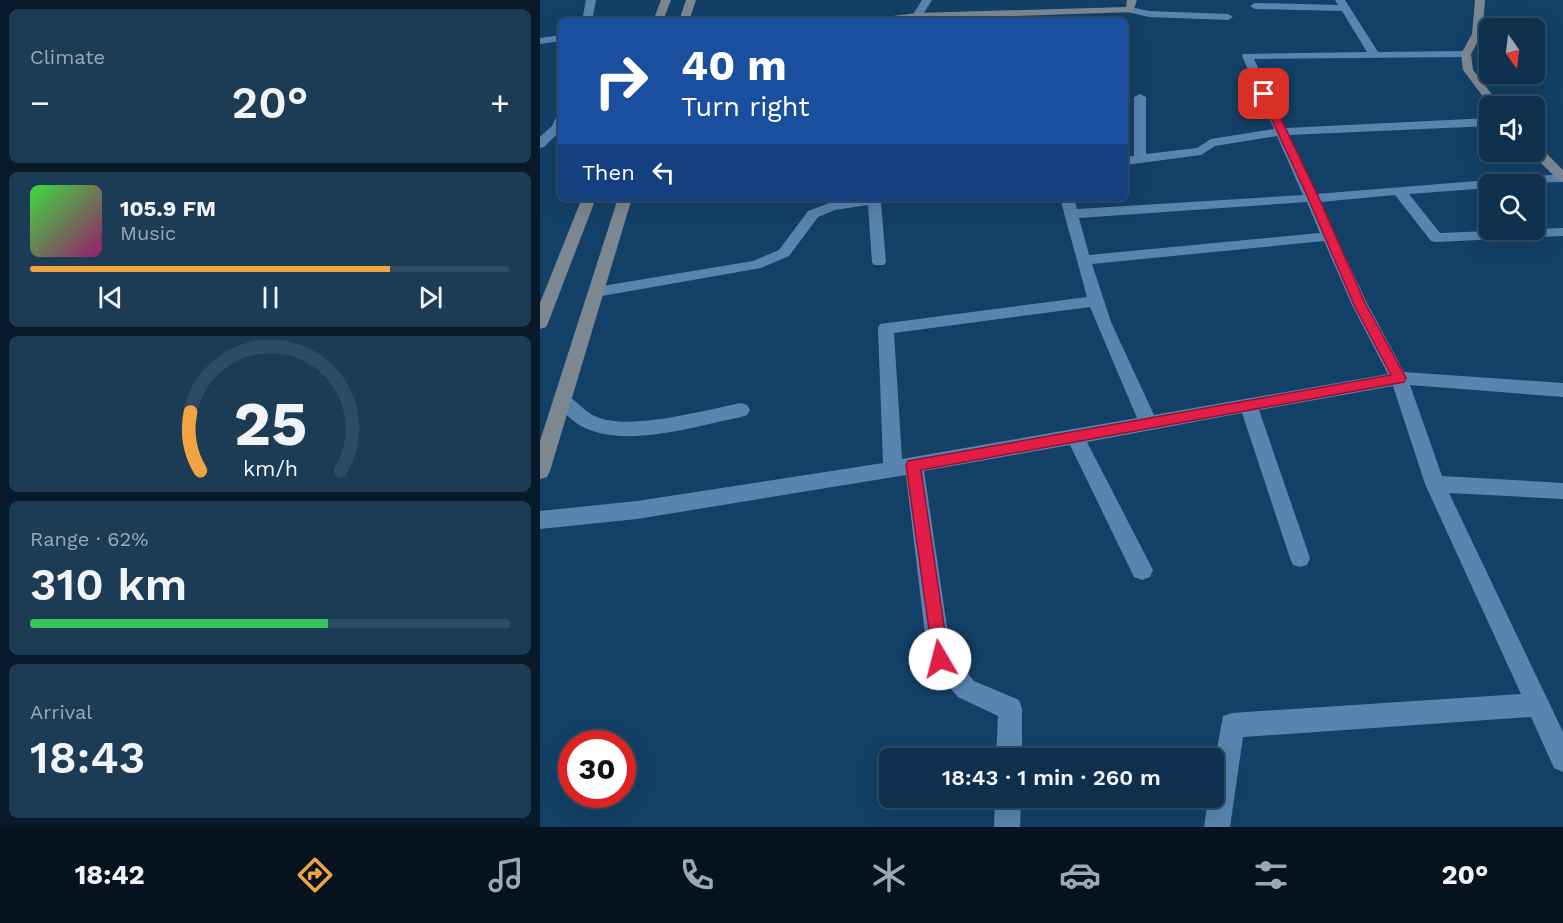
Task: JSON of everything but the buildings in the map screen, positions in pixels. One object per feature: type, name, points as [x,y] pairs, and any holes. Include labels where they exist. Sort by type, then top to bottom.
[{"type":"street","points":[[588,18],[591,0]]},
{"type":"street","points":[[659,18],[666,0]]},
{"type":"street","points":[[685,18],[691,0]]},
{"type":"street","points":[[917,18],[927,0]]},
{"type":"street","points":[[1480,0],[1477,33],[1466,54],[1468,70],[1488,96]]},
{"type":"street","points":[[1255,6],[1342,4],[1374,54]]},
{"type":"street","points":[[917,18],[1131,5],[1149,14],[1228,17]]},
{"type":"street","points":[[540,40],[558,38]]},
{"type":"street","points":[[1466,54],[1247,56],[1360,305],[1399,378],[1435,484],[1563,759]]},
{"type":"street","points":[[1140,97],[1140,159]]},
{"type":"street","points":[[1128,161],[1201,151],[1211,143],[1281,132],[1479,123]]},
{"type":"street","points":[[540,144],[558,125]]},
{"type":"street","points":[[1545,159],[1563,177]]},
{"type":"street","points":[[1071,214],[1313,198],[1563,177]]},
{"type":"street","points":[[1399,191],[1436,238],[1563,232]]},
{"type":"street","points":[[540,323],[588,201]]},
{"type":"street","points":[[540,471],[624,201]]},
{"type":"street","points":[[596,292],[756,265],[784,253],[813,214],[832,206],[867,201]]},
{"type":"street","points":[[874,201],[879,262]]},
{"type":"street","points":[[1068,201],[1083,260],[1103,322],[1149,424]]},
{"type":"street","points":[[1083,260],[1330,236]]},
{"type":"street","points":[[1009,748],[1010,709],[966,689],[940,659],[903,467],[886,328],[1096,301]]},
{"type":"street","points":[[540,519],[637,510],[903,467],[1399,378],[1563,390]]},
{"type":"street","points":[[562,400],[591,423],[615,429],[656,425],[741,410]]},
{"type":"street","points":[[1249,405],[1300,558]]},
{"type":"street","points":[[1075,437],[1142,570]]},
{"type":"street","points":[[1435,484],[1563,490]]},
{"type":"street","points":[[1217,827],[1232,725],[1538,705]]},
{"type":"street","points":[[1007,827],[1008,808]]},
{"type":"route","points":[[940,659],[914,465],[1399,378],[1360,305],[1264,94]]}]
